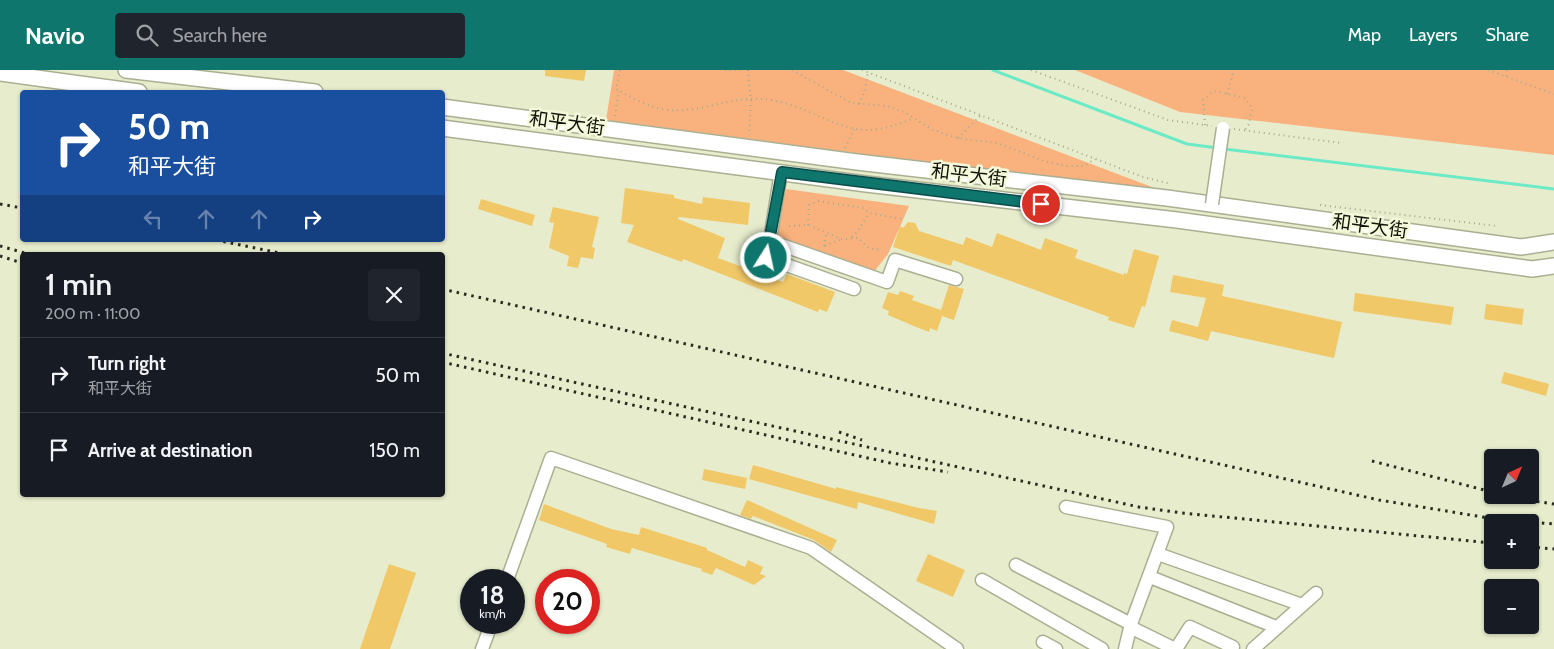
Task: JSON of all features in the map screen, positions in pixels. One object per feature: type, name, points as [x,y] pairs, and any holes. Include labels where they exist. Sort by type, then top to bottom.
[{"type":"main road","points":[[126,70],[298,90]]},
{"type":"main road","points":[[0,73],[124,90]]},
{"type":"main road","name":"和平大街","points":[[445,107],[840,159],[1212,204],[1521,247],[1552,243]]},
{"type":"main road","name":"和平大街","points":[[445,128],[1177,220],[1532,269],[1554,266]]},
{"type":"street","points":[[1212,204],[1223,128]]},
{"type":"street","points":[[782,172],[766,258],[854,289]]},
{"type":"street","points":[[770,241],[887,282],[895,260],[956,279]]},
{"type":"street","points":[[511,569],[551,458],[811,548],[957,649]]},
{"type":"street","points":[[1066,507],[1167,527],[1150,577],[1130,625],[1125,649]]},
{"type":"street","points":[[1158,554],[1302,605]]},
{"type":"street","points":[[1016,565],[1175,649],[1190,627],[1232,647]]},
{"type":"street","points":[[1150,577],[1276,627]]},
{"type":"street","points":[[982,580],[1102,649]]},
{"type":"street","points":[[1252,649],[1302,605],[1318,597],[1262,649]]},
{"type":"street","points":[[482,649],[488,634]]},
{"type":"street","points":[[1043,642],[1056,649]]},
{"type":"path","points":[[620,70],[616,89],[644,104],[669,110],[692,109],[751,99],[785,102],[831,121],[868,130],[892,127],[914,118]]},
{"type":"path","points":[[725,70],[746,70],[751,99],[749,147]]},
{"type":"path","points":[[792,70],[852,103],[888,106],[934,130],[958,138],[998,143],[1047,162],[1067,166],[1084,166],[1095,159]]},
{"type":"path","points":[[862,70],[1143,177],[1172,184]]},
{"type":"path","points":[[1031,70],[1168,120],[1341,143]]},
{"type":"path","points":[[1227,94],[1234,70]]},
{"type":"path","points":[[1488,70],[1554,94]]},
{"type":"path","points":[[1506,76],[1507,70]]},
{"type":"path","points":[[859,104],[865,90],[868,72]]},
{"type":"path","points":[[613,129],[619,91]]},
{"type":"path","points":[[1204,125],[1202,100],[1214,91],[1245,98],[1252,108],[1249,124],[1245,130]]},
{"type":"path","points":[[958,138],[981,116]]},
{"type":"path","points":[[840,159],[855,128]]},
{"type":"path","points":[[808,225],[809,206],[813,202],[864,208],[869,213],[902,219]]},
{"type":"path","points":[[1311,204],[1497,226]]},
{"type":"path","points":[[851,238],[858,231],[869,213]]},
{"type":"path","points":[[789,226],[808,225],[841,238],[858,238],[869,248],[882,250]]},
{"type":"path","points":[[824,246],[841,238]]},
{"type":"shaded area","points":[[614,70],[843,70],[1173,195],[606,120]]},
{"type":"shaded area","points":[[1075,70],[1554,70],[1554,155],[1180,112]]},
{"type":"shaded area","points":[[786,189],[909,206],[888,254],[873,273],[779,239],[777,235]]},
{"type":"building","points":[[545,70],[586,70],[584,81],[545,76]]},
{"type":"building","points":[[625,188],[674,195],[674,198],[702,204],[703,197],[750,203],[748,225],[679,217],[678,219],[725,238],[718,258],[783,282],[787,274],[835,292],[827,312],[819,309],[818,312],[683,259],[682,262],[627,242],[634,225],[621,223]]},
{"type":"building","points":[[481,199],[535,215],[532,226],[478,209]]},
{"type":"building","points":[[553,207],[599,217],[592,247],[595,248],[593,259],[581,257],[578,268],[567,266],[569,256],[549,248],[554,223],[549,222]]},
{"type":"building","points":[[908,222],[915,223],[919,231],[963,245],[966,237],[992,247],[997,233],[1041,250],[1045,238],[1078,250],[1075,258],[1124,275],[1124,273],[1127,274],[1134,249],[1159,256],[1145,307],[1142,306],[1134,328],[1108,320],[1109,317],[953,260],[951,266],[893,247],[900,226],[903,228]]},
{"type":"building","points":[[1173,275],[1224,285],[1222,296],[1342,322],[1334,358],[1211,331],[1208,341],[1169,331],[1172,320],[1198,327],[1206,298],[1170,292]]},
{"type":"building","points":[[949,285],[964,289],[954,320],[942,316],[937,331],[930,328],[929,332],[916,327],[888,315],[889,311],[882,308],[888,292],[898,295],[900,291],[914,296],[912,300],[941,310]]},
{"type":"building","points":[[1355,293],[1454,307],[1451,325],[1353,311]]},
{"type":"building","points":[[1486,304],[1524,309],[1522,325],[1484,319]]},
{"type":"building","points":[[1504,372],[1549,384],[1546,396],[1501,383]]},
{"type":"building","points":[[753,465],[836,489],[836,487],[937,511],[934,524],[858,502],[857,509],[749,479]]},
{"type":"building","points":[[704,469],[747,478],[745,489],[702,480]]},
{"type":"building","points":[[747,500],[837,540],[831,552],[814,540],[753,516],[751,519],[740,515]]},
{"type":"building","points":[[544,504],[611,529],[639,535],[641,527],[707,548],[707,550],[745,567],[748,560],[763,567],[760,574],[766,576],[754,585],[716,568],[712,575],[701,571],[702,569],[632,548],[630,554],[606,547],[607,544],[539,520]]},
{"type":"building","points":[[928,554],[965,570],[953,597],[916,581]]},
{"type":"building","points":[[389,564],[416,573],[390,649],[360,649]]},
{"type":"waterway","points":[[993,70],[1187,144],[1218,148]]},
{"type":"waterway","points":[[1224,149],[1554,189]]},
{"type":"railway","points":[[0,204],[20,208]]},
{"type":"railway","points":[[226,242],[275,252]]},
{"type":"railway","points":[[0,246],[21,252]]},
{"type":"railway","points":[[0,256],[20,262]]},
{"type":"railway","points":[[445,290],[1379,500],[1495,519],[1554,524]]},
{"type":"railway","points":[[445,354],[1139,507],[1182,513],[1484,542]]},
{"type":"railway","points":[[445,363],[890,463],[948,472]]},
{"type":"railway","points":[[839,432],[862,440]]},
{"type":"railway","points":[[1372,461],[1484,490]]},
{"type":"railway","points":[[1539,502],[1554,504]]},
{"type":"railway","points":[[1539,548],[1554,549]]},
{"type":"route","points":[[766,258],[782,172],[866,184],[1041,204]]}]
